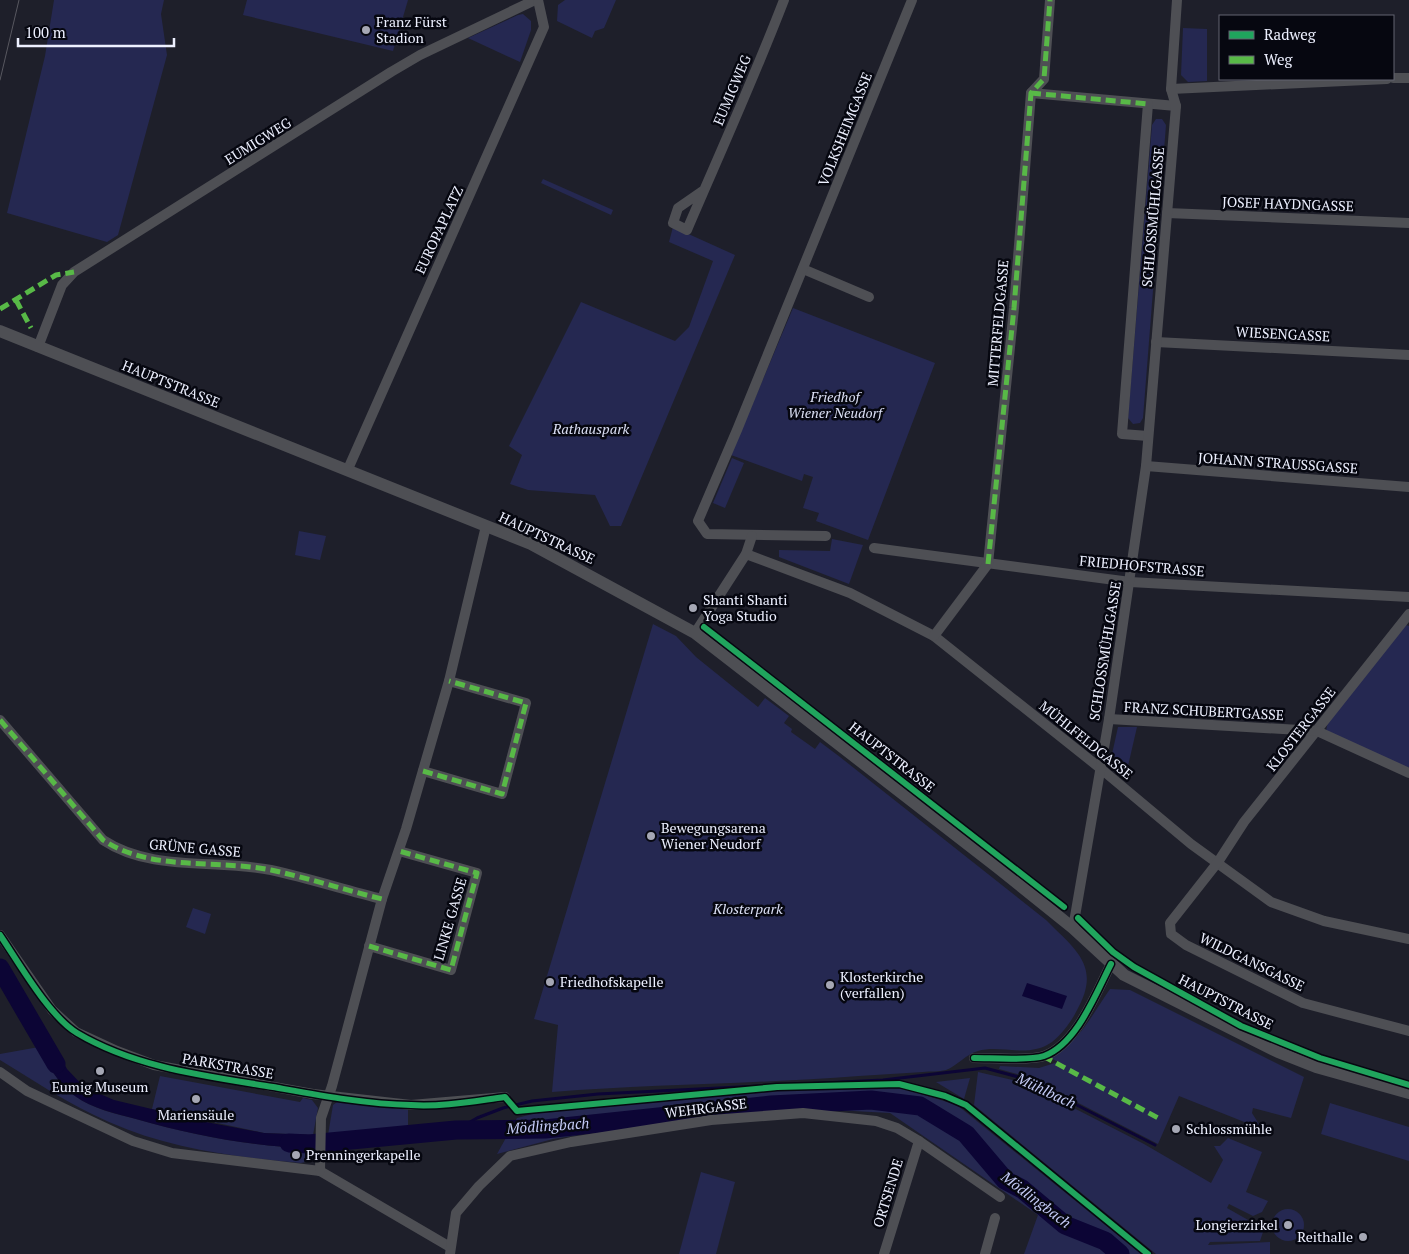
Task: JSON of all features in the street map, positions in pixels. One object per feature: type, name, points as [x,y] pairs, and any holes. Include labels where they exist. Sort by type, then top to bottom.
[{"type":"street","name":"EUMIGWEG","points":[[38,347],[62,285],[74,272],[391,72],[420,55],[536,0]]},
{"type":"street","name":"EUROPAPLATZ","points":[[348,469],[544,27],[536,0]]},
{"type":"street","name":"EUMIGWEG","points":[[704,190],[784,0]]},
{"type":"street","name":"VOLKSHEIMGASSE","points":[[752,536],[707,534],[698,521],[912,0]]},
{"type":"street","name":"MITTERFELDGASSE","points":[[988,564],[1014,308],[1031,93],[1044,79],[1050,0]]},
{"type":"street","name":"SCHLOSSMÜHLGASSE","points":[[1073,928],[1109,719],[1146,466],[1176,106],[1171,89],[1177,0]]},
{"type":"street","points":[[1394,78],[1409,78]]},
{"type":"street","points":[[1171,89],[1365,80]]},
{"type":"street","points":[[1031,93],[1176,106]]},
{"type":"street","name":"SCHLOSSMÜHLGASSE","points":[[1148,104],[1122,434],[1148,436]]},
{"type":"street","name":"JOSEF HAYDNGASSE","points":[[1167,213],[1409,223]]},
{"type":"street","points":[[803,269],[870,297]]},
{"type":"street","name":"HAUPTSTRASSE","points":[[0,331],[531,544],[585,572],[695,633],[1073,928],[1111,964],[1139,984],[1278,1052],[1316,1067],[1409,1094]]},
{"type":"street","name":"WIESENGASSE","points":[[1156,342],[1409,355]]},
{"type":"street","name":"JOHANN STRAUSSGASSE","points":[[1146,466],[1409,487]]},
{"type":"street","points":[[320,1171],[322,1118],[382,899],[399,851],[449,681],[486,526]]},
{"type":"street","points":[[695,633],[746,554],[752,536],[826,536]]},
{"type":"street","name":"FRIEDHOFSTRASSE","points":[[874,548],[1130,582],[1409,597]]},
{"type":"street","name":"MÜHLFELDGASSE","points":[[746,554],[850,593],[934,636],[1100,768],[1191,844],[1271,902],[1324,921],[1409,939]]},
{"type":"street","points":[[934,636],[988,564]]},
{"type":"street","name":"KLOSTERGASSE","points":[[1218,862],[1244,822],[1409,614]]},
{"type":"street","points":[[423,771],[502,794],[526,703],[449,681]]},
{"type":"street","name":"FRANZ SCHUBERTGASSE","points":[[1109,719],[1317,731],[1409,773]]},
{"type":"street","name":"GRÜNE GASSE","points":[[0,720],[103,840],[119,850],[142,858],[223,864],[271,870],[382,899]]},
{"type":"street","name":"LINKE GASSE","points":[[369,946],[451,970],[477,873],[399,851]]},
{"type":"street","name":"WILDGANSGASSE","points":[[1218,862],[1179,909],[1170,923],[1171,934],[1217,961],[1303,1003],[1409,1031]]},
{"type":"street","name":"PARKSTRASSE","points":[[0,935],[52,1010],[76,1032],[117,1051],[171,1069],[328,1096],[411,1106],[505,1097]]},
{"type":"street","points":[[974,1058],[1043,1056],[1061,1047],[1082,1020],[1111,964]]},
{"type":"street","points":[[0,1072],[27,1091],[124,1137],[172,1153],[320,1171],[450,1251]]},
{"type":"street","name":"WEHRGASSE","points":[[450,1251],[456,1214],[479,1186],[510,1156],[562,1144],[711,1120],[803,1112],[876,1121],[897,1128],[919,1141],[1000,1196]]},
{"type":"street","name":"ORTSENDE","points":[[884,1254],[919,1141]]},
{"type":"street","points":[[985,1254],[995,1218]]},
{"type":"green space","points":[[54,0],[164,0],[161,14],[167,55],[118,235],[107,242],[7,213],[45,56]]},
{"type":"green space","name":"Franz Fürst Stadion","points":[[247,0],[408,0],[393,51],[243,15]]},
{"type":"green space","points":[[565,0],[616,0],[604,28],[595,31],[592,38],[557,21],[558,5]]},
{"type":"green space","points":[[523,14],[531,21],[531,30],[520,62],[468,38],[518,15]]},
{"type":"green space","points":[[1183,28],[1207,29],[1207,81],[1188,82],[1181,75]]},
{"type":"green space","points":[[1156,119],[1162,119],[1166,125],[1143,418],[1140,423],[1133,424],[1128,418],[1152,125]]},
{"type":"green space","points":[[543,179],[613,210],[611,215],[541,183]]},
{"type":"green space","name":"Rathauspark","points":[[673,227],[735,255],[621,526],[610,526],[595,495],[528,490],[510,484],[522,455],[509,446],[581,302],[675,341],[689,327],[713,261],[669,242]]},
{"type":"green space","name":"Friedhof Wiener Neudorf","points":[[793,308],[935,363],[868,540],[816,521],[819,513],[803,508],[813,477],[804,474],[802,481],[731,455]]},
{"type":"green space","points":[[732,458],[744,463],[725,508],[713,503]]},
{"type":"green space","points":[[299,531],[326,536],[320,560],[295,555]]},
{"type":"green space","points":[[832,539],[863,545],[849,584],[779,557],[779,550],[830,551]]},
{"type":"green space","name":"Klosterpark","points":[[653,624],[676,636],[696,657],[758,707],[765,698],[789,716],[784,723],[792,729],[791,732],[815,749],[820,742],[840,757],[1046,920],[1067,941],[1082,961],[1086,971],[1087,983],[1076,1012],[1059,1036],[1052,1042],[1034,1050],[987,1049],[978,1051],[950,1068],[940,1071],[552,1092],[558,1025],[534,1019]]},
{"type":"green space","points":[[1406,625],[1409,626],[1409,767],[1407,768],[1326,731],[1328,721]]},
{"type":"green space","points":[[1118,727],[1137,727],[1125,779],[1116,772],[1112,754]]},
{"type":"green space","points":[[193,908],[211,914],[205,934],[186,927]]},
{"type":"green space","points":[[1110,989],[1130,990],[1304,1077],[1291,1118],[1253,1108],[1252,1113],[1262,1129],[1179,1096],[1158,1144],[1028,1077],[999,1069],[1000,1066],[1039,1068],[1058,1062],[1049,1057],[1059,1052],[1077,1037]]},
{"type":"green space","points":[[39,1047],[50,1067],[64,1086],[81,1100],[96,1107],[112,1113],[202,1135],[245,1143],[313,1149],[315,1156],[309,1161],[301,1163],[227,1155],[155,1139],[109,1122],[53,1093],[0,1060],[0,1054]]},
{"type":"green space","points":[[978,1072],[1025,1083],[1144,1144],[1211,1183],[1223,1160],[1214,1146],[1220,1146],[1228,1138],[1262,1152],[1246,1192],[1268,1201],[1262,1212],[1253,1216],[1229,1204],[1227,1208],[1264,1229],[1260,1241],[1210,1242],[1208,1245],[1270,1242],[1270,1254],[1156,1254],[974,1105]]},
{"type":"green space","points":[[160,1076],[300,1102],[303,1098],[312,1100],[318,1108],[313,1135],[264,1133],[152,1109]]},
{"type":"green space","points":[[970,1078],[964,1099],[936,1082]]},
{"type":"green space","points":[[898,1087],[957,1105],[1141,1254],[1024,1254],[1038,1215],[890,1113],[797,1108],[793,1101],[691,1108],[682,1118],[553,1139],[497,1154],[517,1118],[548,1110],[771,1090]]},
{"type":"green space","points":[[340,1100],[408,1108],[408,1126],[328,1135],[333,1105]]},
{"type":"green space","points":[[1330,1103],[1409,1127],[1409,1161],[1321,1134]]},
{"type":"green space","points":[[701,1172],[735,1182],[716,1254],[679,1254]]},
{"type":"green space","name":"Longierzirkel","points":[[1288,1209],[1299,1214],[1304,1225],[1299,1236],[1288,1241],[1277,1236],[1272,1225],[1277,1214]]},
{"type":"shaded area","points":[[1027,983],[1067,996],[1062,1009],[1022,996]]},
{"type":"shaded area","points":[[50,1038],[67,1069],[84,1087],[114,1100],[206,1122],[264,1133],[313,1135],[313,1149],[245,1143],[202,1135],[158,1125],[96,1107],[81,1100],[69,1091],[54,1074],[39,1047]]},
{"type":"waterway","name":"Mödlingbach","points":[[0,968],[56,1064]]},
{"type":"waterway","name":"Mühlbach","points":[[456,1130],[477,1118],[503,1108],[532,1101],[598,1094],[883,1080],[985,1068],[1026,1079],[1155,1145]]},
{"type":"waterway","name":"Mödlingbach","points":[[289,1143],[309,1144],[456,1130],[545,1129],[771,1105],[871,1100],[920,1106],[966,1134],[1005,1180],[1022,1189],[1065,1225],[1105,1241],[1120,1254]]},
{"type":"tram line","points":[[0,80],[19,0]]},
{"type":"marked path","points":[[988,564],[1014,308],[1031,93],[1044,79],[1050,0]]},
{"type":"marked path","points":[[1031,93],[1148,104]]},
{"type":"marked path","points":[[0,309],[56,275],[74,272]]},
{"type":"marked path","points":[[16,300],[31,328]]},
{"type":"marked path","points":[[423,771],[502,794],[526,703],[449,681]]},
{"type":"marked path","points":[[0,720],[103,840],[122,850],[142,857],[163,861],[271,870],[382,899]]},
{"type":"marked path","points":[[369,946],[451,970],[477,873],[399,851]]},
{"type":"marked path","points":[[1043,1056],[1160,1119]]},
{"type":"cycle path","points":[[704,627],[1064,907]]},
{"type":"cycle path","points":[[1078,918],[1113,952],[1134,967],[1241,1026],[1320,1058],[1409,1085]]},
{"type":"cycle path","points":[[0,935],[45,1002],[66,1025],[77,1033],[123,1055],[147,1063],[222,1079],[376,1103],[446,1104],[505,1097],[517,1111],[777,1087],[899,1084],[945,1096],[966,1105],[1148,1254]]},
{"type":"cycle path","points":[[974,1058],[1038,1058],[1056,1050],[1076,1029],[1092,1003],[1111,964]]},
{"type":"place","name":"Franz Fürst Stadion","points":[[366,30]]},
{"type":"place","name":"Shanti Shanti Yoga Studio","points":[[693,608]]},
{"type":"place","name":"Bewegungsarena Wiener Neudorf","points":[[651,836]]},
{"type":"place","name":"Friedhofskapelle","points":[[550,982]]},
{"type":"place","name":"Klosterkirche (verfallen)","points":[[830,985]]},
{"type":"place","name":"Eumig Museum","points":[[100,1071]]},
{"type":"place","name":"Mariensäule","points":[[196,1099]]},
{"type":"place","name":"Schlossmühle","points":[[1176,1129]]},
{"type":"place","name":"Prenningerkapelle","points":[[296,1155]]},
{"type":"place","name":"Longierzirkel","points":[[1288,1225]]},
{"type":"place","name":"Reithalle","points":[[1363,1237]]}]
